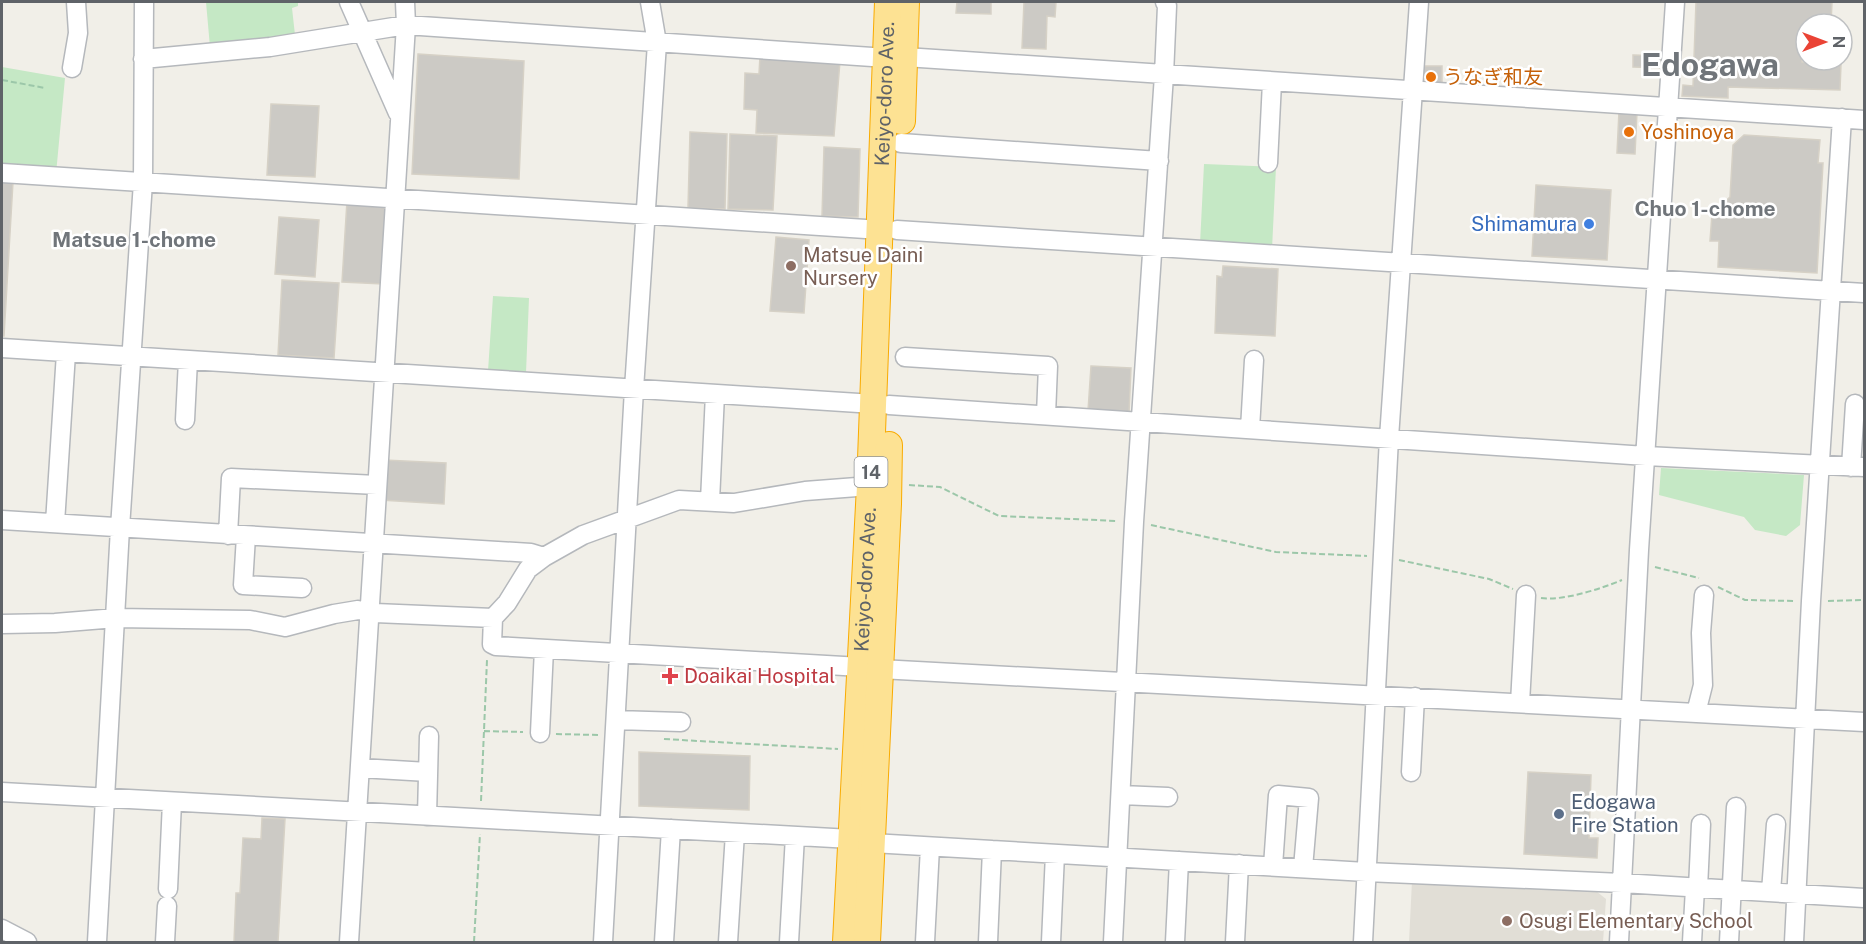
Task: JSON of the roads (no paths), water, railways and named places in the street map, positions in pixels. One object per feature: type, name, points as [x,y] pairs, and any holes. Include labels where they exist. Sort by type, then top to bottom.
[{"type":"highway","name":"Keiyo-doro Ave.","points":[[888,2],[896,57],[901,143],[889,230]]},
{"type":"highway","name":"Keiyo-doro Ave.","points":[[846,942],[861,841],[871,668],[896,57],[906,2]]},
{"type":"highway","name":"Keiyo-doro Ave.","points":[[867,942],[856,751],[871,668]]},
{"type":"street","points":[[72,68],[78,33],[76,2]]},
{"type":"street","points":[[97,942],[120,528],[143,182],[144,2]]},
{"type":"street","points":[[349,2],[400,117]]},
{"type":"street","points":[[350,942],[406,25],[405,2]]},
{"type":"street","points":[[603,942],[626,520],[657,43],[650,2]]},
{"type":"street","points":[[1113,942],[1134,522],[1164,75],[1167,6],[1165,2]]},
{"type":"street","points":[[1363,942],[1389,438],[1419,2]]},
{"type":"street","points":[[1619,942],[1656,279],[1675,2]]},
{"type":"street","points":[[143,59],[270,47],[406,25],[1413,91],[1667,105],[1864,120]]},
{"type":"street","points":[[1268,163],[1272,82]]},
{"type":"street","points":[[1794,942],[1804,719],[1842,118]]},
{"type":"street","points":[[901,143],[1159,161]]},
{"type":"street","points":[[2,173],[1864,293]]},
{"type":"street","points":[[2,348],[1141,421],[1646,456],[1858,467],[1855,404]]},
{"type":"street","points":[[55,523],[66,352]]},
{"type":"street","points":[[905,357],[1048,366],[1046,415]]},
{"type":"street","points":[[185,420],[188,360]]},
{"type":"street","points":[[1250,429],[1254,360]]},
{"type":"street","points":[[710,501],[715,394]]},
{"type":"street","points":[[302,588],[243,585],[231,478],[377,485]]},
{"type":"street","points":[[879,485],[805,491],[734,502],[679,500],[583,536],[544,557],[529,568],[507,603],[493,618],[492,644],[871,668],[1864,722]]},
{"type":"street","points":[[2,520],[531,553],[544,557]]},
{"type":"street","points":[[1696,713],[1703,686],[1701,633],[1707,587]]},
{"type":"street","points":[[1520,703],[1527,595]]},
{"type":"street","points":[[2,624],[116,618],[250,621],[285,627],[358,610],[375,613],[493,618]]},
{"type":"street","points":[[540,733],[544,649]]},
{"type":"street","points":[[1411,772],[1415,697]]},
{"type":"street","points":[[615,728],[681,722]]},
{"type":"street","points":[[427,816],[429,736]]},
{"type":"street","points":[[360,768],[428,772]]},
{"type":"street","points":[[2,792],[795,836],[930,847],[1366,872],[1622,883],[1864,898]]},
{"type":"street","points":[[1121,795],[1168,797]]},
{"type":"street","points":[[1273,866],[1278,795],[1309,798],[1304,868]]},
{"type":"street","points":[[165,942],[172,802]]},
{"type":"street","points":[[1729,942],[1736,807]]},
{"type":"street","points":[[1692,942],[1701,824]]},
{"type":"street","points":[[1771,892],[1776,824]]},
{"type":"street","points":[[664,942],[671,829]]},
{"type":"street","points":[[728,942],[735,833]]},
{"type":"street","points":[[789,942],[795,836]]},
{"type":"street","points":[[925,942],[930,847]]},
{"type":"street","points":[[988,942],[992,850]]},
{"type":"street","points":[[1051,942],[1055,854]]},
{"type":"street","points":[[1175,942],[1179,861]]},
{"type":"street","points":[[1235,942],[1239,864]]},
{"type":"street","points":[[2,929],[27,942]]},
{"type":"place","name":"うなぎ和友","points":[[1431,77]]},
{"type":"place","name":"Yoshinoya","points":[[1629,132]]},
{"type":"place","name":"Shimamura","points":[[1589,224]]},
{"type":"place","name":"Matsue Daini Nursery","points":[[791,266]]},
{"type":"place","name":"Doaikai Hospital","points":[[670,676]]},
{"type":"place","name":"Edogawa Fire Station","points":[[1559,814]]},
{"type":"place","name":"Osugi Elementary School","points":[[1507,921]]},
{"type":"district","name":"Edogawa","points":[[1710,64]]},
{"type":"district","name":"Chuo 1-chome","points":[[1705,208]]},
{"type":"district","name":"Matsue 1-chome","points":[[134,239]]}]
